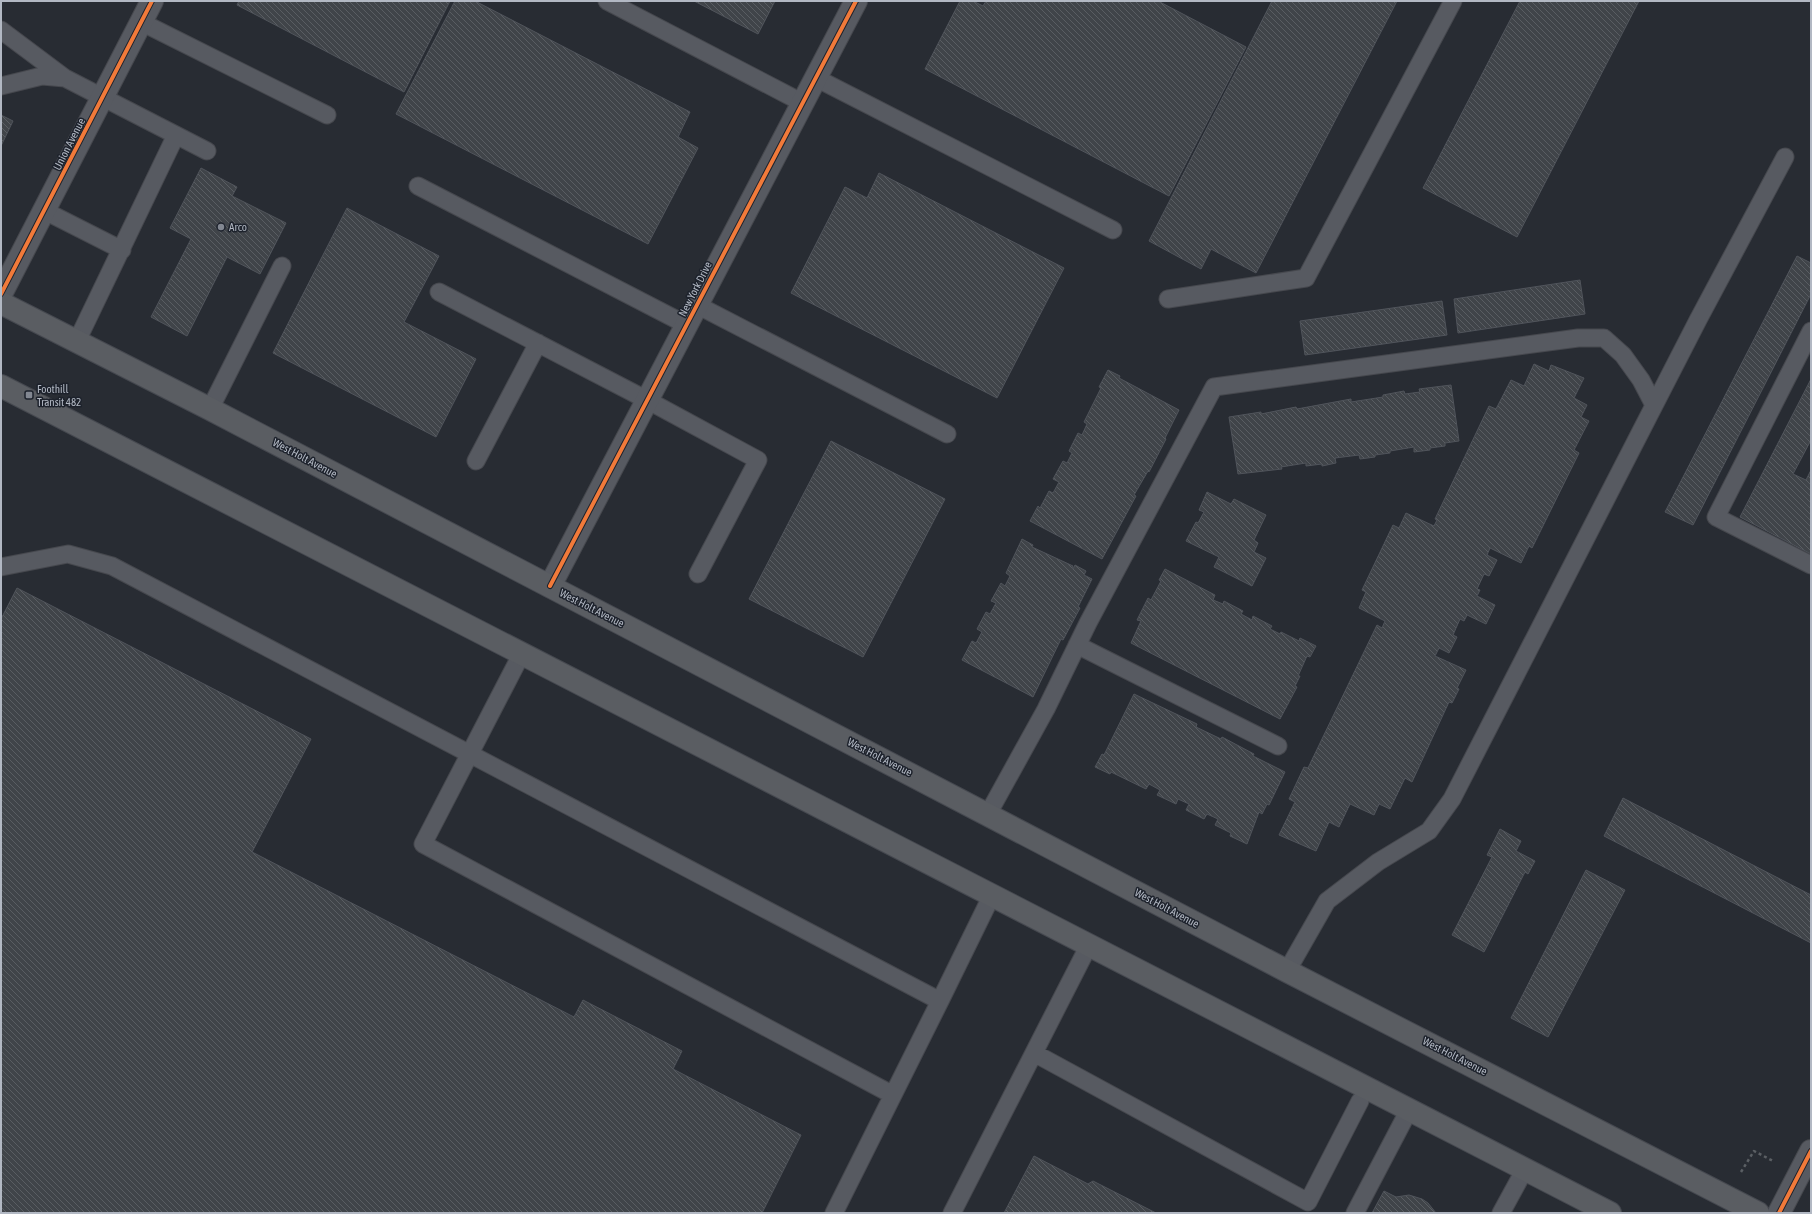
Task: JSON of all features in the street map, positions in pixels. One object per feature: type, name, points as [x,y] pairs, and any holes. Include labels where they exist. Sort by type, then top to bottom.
[{"type":"main road","name":"West Holt Avenue","points":[[1,303],[210,409],[1287,971],[1758,1213]]},
{"type":"main road","points":[[1,386],[1610,1213]]},
{"type":"street","name":"Union Avenue","points":[[1,294],[152,1]]},
{"type":"street","name":"New York Drive","points":[[550,586],[856,1]]},
{"type":"street","points":[[1779,1213],[1811,1151]]},
{"type":"lane","points":[[607,1],[803,103]]},
{"type":"lane","points":[[1168,299],[1306,278],[1453,1]]},
{"type":"lane","points":[[141,22],[328,115]]},
{"type":"lane","points":[[1,30],[65,78],[207,151]]},
{"type":"lane","points":[[1,86],[42,76],[65,78]]},
{"type":"lane","points":[[816,78],[1113,230]]},
{"type":"lane","points":[[77,341],[176,135]]},
{"type":"lane","points":[[1287,971],[1327,901],[1378,862],[1429,831],[1452,799],[1654,405],[1785,157]]},
{"type":"lane","points":[[418,186],[687,325]]},
{"type":"lane","points":[[45,211],[122,250]]},
{"type":"lane","points":[[210,409],[282,266]]},
{"type":"lane","points":[[440,292],[647,400],[758,460],[698,574]]},
{"type":"lane","points":[[697,305],[947,434]]},
{"type":"lane","points":[[1811,331],[1716,517],[1811,565]]},
{"type":"lane","points":[[988,814],[1046,709],[1077,645],[1214,387],[1578,338],[1604,338],[1623,355],[1641,380],[1654,405]]},
{"type":"lane","points":[[476,461],[538,343]]},
{"type":"lane","points":[[1,568],[68,554],[112,566],[940,1001]]},
{"type":"lane","points":[[1077,645],[1278,746]]},
{"type":"lane","points":[[522,653],[423,844],[893,1095]]},
{"type":"lane","points":[[834,1213],[992,895]]},
{"type":"lane","points":[[952,1213],[1089,945]]},
{"type":"lane","points":[[1034,1053],[1308,1202],[1360,1101]]},
{"type":"lane","points":[[1355,1213],[1409,1110]]},
{"type":"lane","points":[[1501,1213],[1525,1169]]},
{"type":"path","points":[[1726,1197],[1754,1151],[1799,1174]]},
{"type":"building","points":[[239,1],[450,1],[404,92],[237,5]]},
{"type":"building","points":[[455,1],[475,1],[690,112],[678,137],[698,148],[648,244],[396,114]]},
{"type":"building","points":[[694,1],[775,1],[758,34]]},
{"type":"building","points":[[960,1],[973,1],[983,6],[986,1],[1158,1],[1246,47],[1169,196],[925,69]]},
{"type":"building","points":[[1272,1],[1397,1],[1256,273],[1211,249],[1201,269],[1149,241]]},
{"type":"building","points":[[1520,1],[1639,1],[1517,237],[1423,188]]},
{"type":"building","points":[[1,115],[13,121],[1,146]]},
{"type":"building","points":[[201,168],[237,187],[232,196],[286,223],[260,274],[227,257],[187,336],[151,317],[191,239],[170,228]]},
{"type":"building","points":[[879,173],[1064,268],[997,398],[791,293],[845,187],[867,198]]},
{"type":"building","points":[[347,208],[439,256],[404,322],[476,359],[436,437],[273,353]]},
{"type":"building","points":[[1797,256],[1811,263],[1811,294],[1693,525],[1665,512]]},
{"type":"building","points":[[1580,280],[1585,314],[1458,333],[1454,299]]},
{"type":"building","points":[[1442,301],[1447,335],[1305,355],[1300,321]]},
{"type":"building","points":[[1534,364],[1549,371],[1551,365],[1584,378],[1574,398],[1587,405],[1581,417],[1589,421],[1574,450],[1579,453],[1532,548],[1529,546],[1521,563],[1490,548],[1487,555],[1497,560],[1489,576],[1484,574],[1477,589],[1480,590],[1477,596],[1495,605],[1486,624],[1467,615],[1464,621],[1460,619],[1453,635],[1457,637],[1449,653],[1439,648],[1435,656],[1466,670],[1457,688],[1459,689],[1452,703],[1449,702],[1412,782],[1405,778],[1390,809],[1379,804],[1374,815],[1350,804],[1339,827],[1329,822],[1316,851],[1279,835],[1295,802],[1289,799],[1304,767],[1308,768],[1377,625],[1382,628],[1385,621],[1359,608],[1366,592],[1362,590],[1393,525],[1399,528],[1406,513],[1434,526],[1437,520],[1435,519],[1489,406],[1496,409],[1511,380],[1524,386]]},
{"type":"building","points":[[1108,370],[1120,376],[1119,378],[1179,410],[1149,472],[1148,471],[1134,495],[1136,496],[1102,559],[1030,521],[1038,506],[1040,508],[1049,491],[1053,493],[1059,482],[1053,479],[1063,461],[1067,463],[1072,453],[1069,451],[1078,433],[1082,435],[1087,424],[1084,422]]},
{"type":"building","points":[[1811,379],[1811,440],[1793,474],[1806,480],[1811,470],[1811,554],[1740,517]]},
{"type":"building","points":[[1451,385],[1459,441],[1445,443],[1445,446],[1430,448],[1430,450],[1414,452],[1414,447],[1390,451],[1390,453],[1375,455],[1375,457],[1360,459],[1359,455],[1335,458],[1336,463],[1322,466],[1322,464],[1306,466],[1306,463],[1281,467],[1282,469],[1238,474],[1229,417],[1261,412],[1261,414],[1296,407],[1297,409],[1351,399],[1351,402],[1383,397],[1383,395],[1404,391],[1405,394],[1420,392],[1419,389]]},
{"type":"building","points":[[831,441],[945,499],[863,657],[749,599]]},
{"type":"building","points":[[1207,492],[1231,504],[1234,499],[1266,515],[1254,540],[1258,543],[1254,552],[1266,558],[1252,586],[1214,567],[1219,557],[1186,541],[1196,522],[1198,523],[1204,512],[1199,510]]},
{"type":"building","points":[[1022,539],[1033,545],[1032,547],[1073,566],[1073,569],[1075,565],[1086,571],[1084,575],[1092,579],[1078,607],[1080,608],[1063,640],[1061,639],[1033,697],[962,660],[972,641],[976,643],[982,632],[977,629],[986,612],[990,614],[996,603],[991,601],[1001,583],[1005,586],[1010,576],[1006,573]]},
{"type":"building","points":[[1165,569],[1215,595],[1213,600],[1223,604],[1224,601],[1243,611],[1241,614],[1252,620],[1253,616],[1272,626],[1270,629],[1280,634],[1281,632],[1299,641],[1300,638],[1316,646],[1310,657],[1307,656],[1298,676],[1300,676],[1295,686],[1297,687],[1280,719],[1131,643],[1141,621],[1137,620],[1148,598],[1151,600],[1161,581],[1159,580]]},
{"type":"building","points":[[17,588],[311,739],[252,852],[574,1017],[583,1000],[682,1051],[673,1069],[801,1135],[762,1213],[1,1213],[1,619]]},
{"type":"building","points":[[1134,694],[1197,724],[1196,727],[1221,739],[1222,737],[1254,754],[1253,756],[1285,772],[1269,805],[1267,804],[1262,814],[1259,812],[1247,844],[1230,836],[1231,833],[1215,825],[1218,819],[1207,814],[1204,819],[1186,810],[1189,804],[1178,799],[1176,804],[1157,795],[1160,790],[1149,784],[1146,789],[1111,772],[1110,774],[1095,767],[1102,754],[1104,755]]},
{"type":"building","points":[[1623,798],[1811,895],[1811,943],[1604,836]]},
{"type":"building","points":[[1500,829],[1521,841],[1516,851],[1535,861],[1528,874],[1525,872],[1484,952],[1452,935],[1492,857],[1487,855]]},
{"type":"building","points":[[1586,870],[1625,890],[1548,1037],[1511,1018]]},
{"type":"building","points":[[1034,1156],[1088,1184],[1093,1181],[1156,1213],[1004,1213]]},
{"type":"building","points":[[1384,1191],[1396,1197],[1409,1195],[1422,1199],[1428,1203],[1436,1213],[1372,1213]]},
{"type":"cycle path","points":[[1,294],[152,1]]},
{"type":"cycle path","points":[[550,586],[856,1]]},
{"type":"cycle path","points":[[1779,1213],[1811,1151]]},
{"type":"place","name":"Arco","points":[[221,227]]},
{"type":"place","name":"Foothill Transit 482","points":[[29,395]]}]
